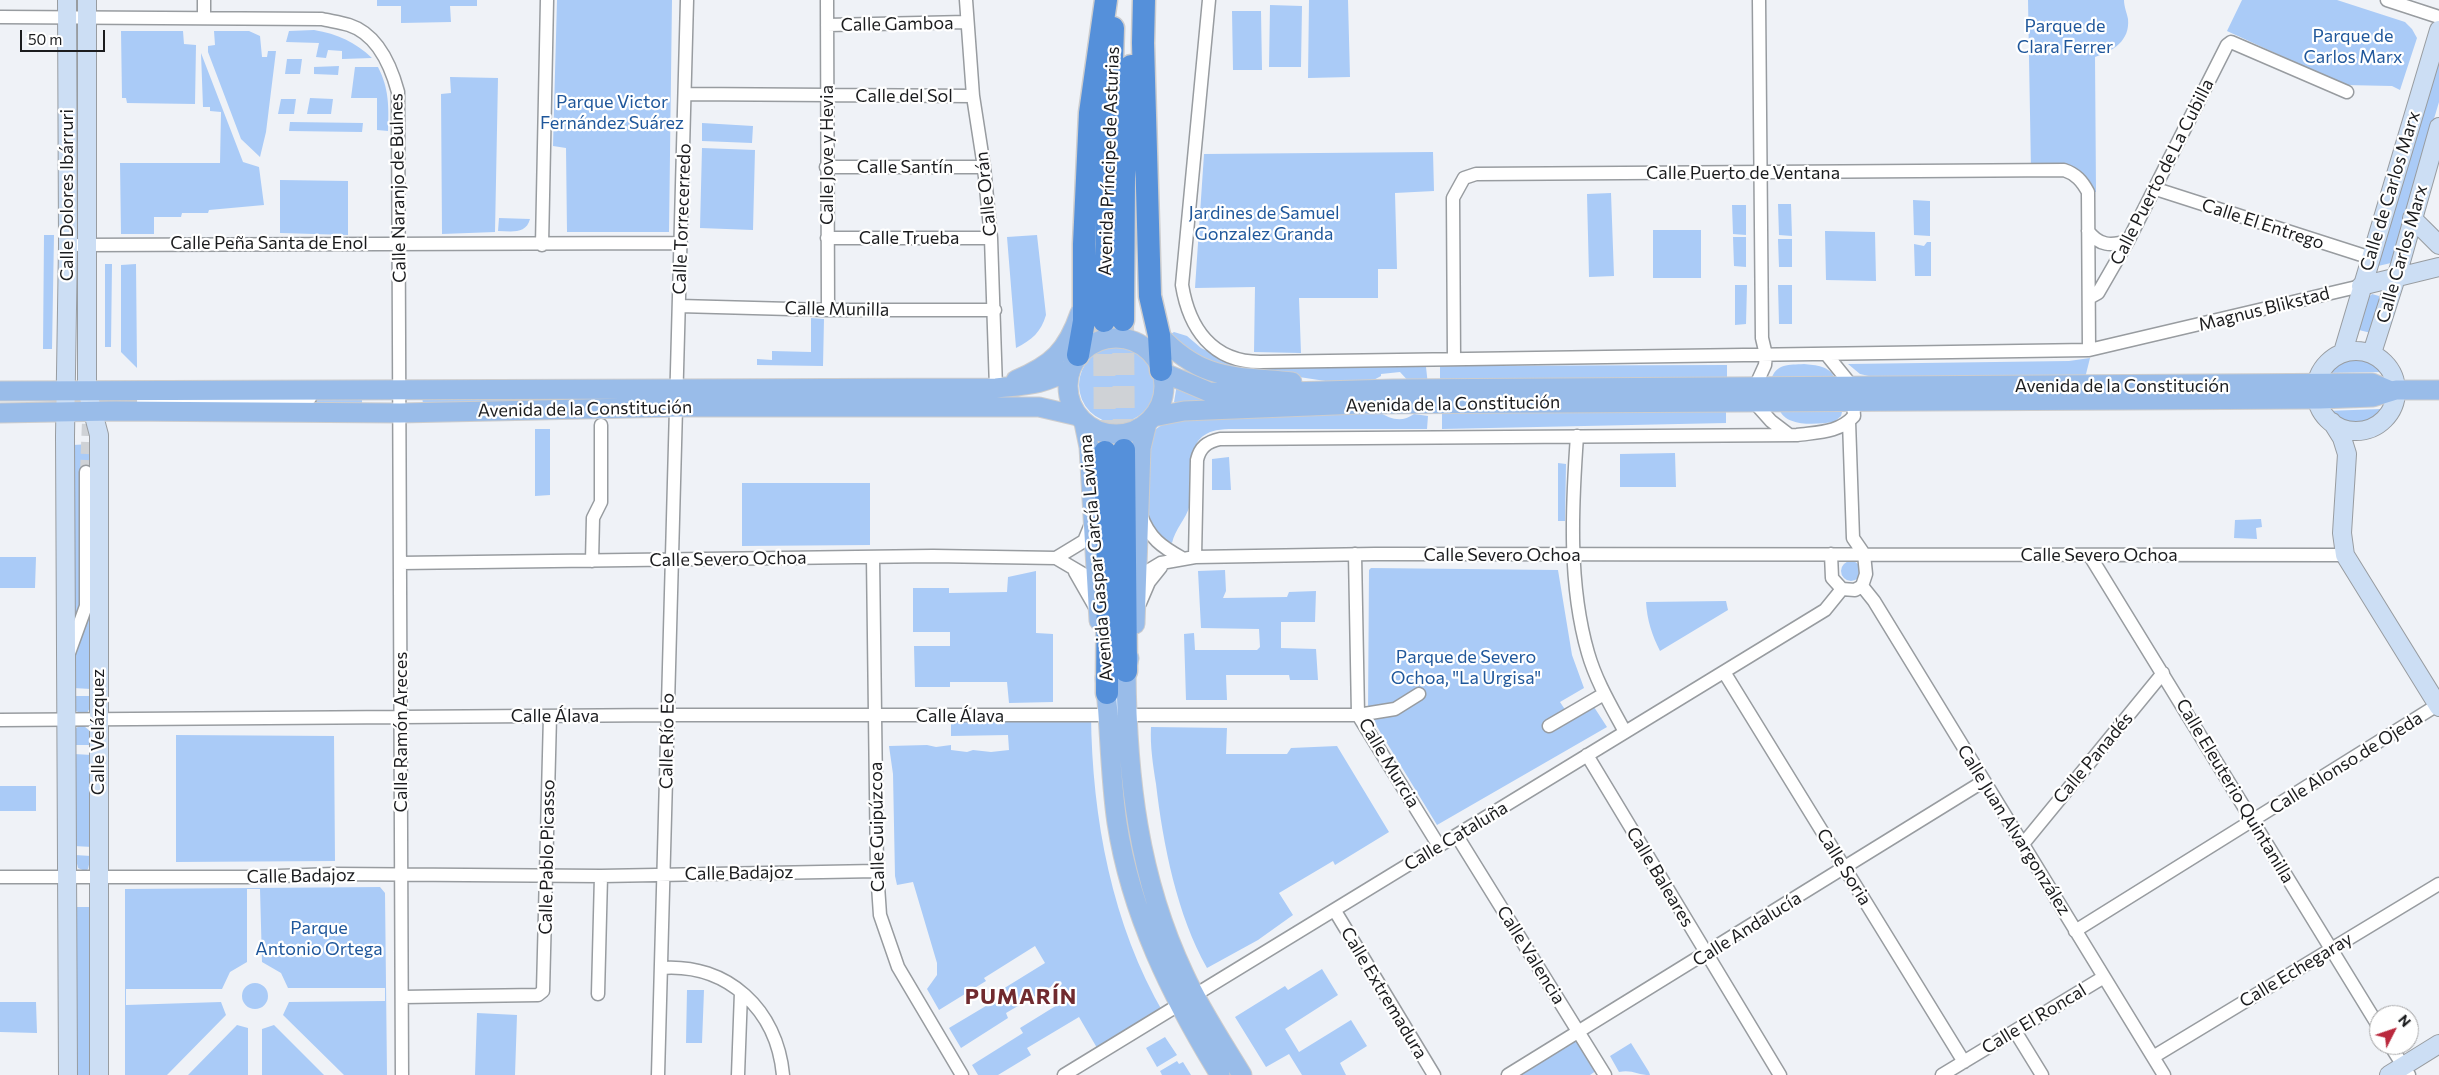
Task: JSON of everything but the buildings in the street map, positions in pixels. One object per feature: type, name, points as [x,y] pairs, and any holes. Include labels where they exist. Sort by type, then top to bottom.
[{"type":"highway","points":[[1074,362],[1084,321],[1084,244],[1090,113],[1106,0]]},
{"type":"highway","name":"Avenida Príncipe de Asturias","points":[[1113,0],[1110,135],[1113,321],[1132,42],[1139,0]]},
{"type":"highway","points":[[1144,0],[1143,43],[1150,296],[1159,335],[1162,371]]},
{"type":"highway","name":"Avenida Gaspar García Laviana","points":[[1115,451],[1116,581],[1126,672]]},
{"type":"highway","name":"Avenida Gaspar García Laviana","points":[[1107,702],[1103,626],[1116,581]]},
{"type":"main road","points":[[996,388],[1035,372],[1050,363],[1060,353],[1076,326],[1084,300]]},
{"type":"main road","points":[[1159,335],[1171,348],[1192,364],[1214,374],[1361,389]]},
{"type":"main road","points":[[1120,338],[1138,343],[1148,350],[1162,371],[1163,396],[1150,420],[1131,431],[1113,434],[1096,430],[1081,420],[1071,404],[1067,389],[1074,362],[1088,346],[1104,339],[1120,338]]},
{"type":"main road","name":"Avenida de la Constitución","points":[[0,413],[400,412],[677,398],[996,388],[1039,384],[1054,379],[1074,362]]},
{"type":"main road","name":"Avenida de la Constitución","points":[[1162,371],[1209,392],[1254,393],[1361,389],[1755,395]]},
{"type":"main road","name":"Avenida de la Constitución","points":[[1150,420],[1184,411],[1360,404],[1755,395],[2316,392],[2372,384],[2394,390],[2439,390]]},
{"type":"main road","name":"Avenida de la Constitución","points":[[0,390],[399,390],[1039,407],[1081,420]]},
{"type":"main road","name":"Avenida Gaspar García Laviana","points":[[1081,420],[1089,447],[1092,519],[1135,633],[1126,672],[1127,715],[1133,795],[1142,854],[1187,1000],[1220,1075]]},
{"type":"main road","name":"Avenida Gaspar García Laviana","points":[[1116,581],[1139,509],[1141,448],[1150,420]]},
{"type":"main road","name":"Avenida Gaspar García Laviana","points":[[1107,702],[1117,822],[1132,890],[1147,933],[1166,981],[1187,1000],[1242,1075]]},
{"type":"street","points":[[204,0],[204,17]]},
{"type":"street","points":[[542,245],[547,0]]},
{"type":"street","name":"Calle Torrecerredo","points":[[677,398],[687,0]]},
{"type":"street","name":"Calle Jove y Hevia","points":[[827,0],[828,96],[826,167],[828,310]]},
{"type":"street","name":"Calle Orán","points":[[966,0],[973,96],[984,167],[991,238],[995,310],[996,388]]},
{"type":"street","name":"Avenida de la Constitución","points":[[1209,0],[1182,285],[1193,325],[1214,349],[1234,357],[1255,362],[2090,350]]},
{"type":"street","points":[[1759,0],[1762,338],[1766,355],[1765,365],[1755,395],[1771,421],[1788,434]]},
{"type":"street","points":[[2387,0],[2439,17]]},
{"type":"street","name":"Calle Naranjo de Bulnes","points":[[0,17],[67,8],[86,8],[204,17],[322,19],[350,26],[378,48],[386,57],[398,92],[399,390]]},
{"type":"street","name":"Calle Dolores Ibárruri","points":[[66,390],[68,245],[67,8]]},
{"type":"street","name":"Calle Dolores Ibárruri","points":[[86,8],[87,390]]},
{"type":"street","name":"Calle Gamboa","points":[[827,25],[967,22]]},
{"type":"street","name":"Calle de Carlos Marx","points":[[2343,352],[2361,286],[2439,30]]},
{"type":"street","name":"Calle Puerto de La Cubilla","points":[[2089,298],[2098,293],[2128,241],[2156,189],[2227,45],[2231,42],[2347,92]]},
{"type":"street","name":"Calle del Sol","points":[[686,94],[973,96]]},
{"type":"street","name":"Calle Carlos Marx","points":[[2372,353],[2439,126]]},
{"type":"street","name":"Calle Santín","points":[[826,167],[984,167]]},
{"type":"street","name":"Calle Puerto de Ventana","points":[[1454,359],[1454,198],[1464,178],[1476,174],[2064,170],[2073,173],[2082,180],[2088,192],[2090,350]]},
{"type":"street","name":"Calle El Entrego","points":[[2156,189],[2371,258]]},
{"type":"street","points":[[2412,218],[2439,245]]},
{"type":"street","points":[[2088,231],[2094,239],[2104,244],[2116,245],[2128,241]]},
{"type":"street","name":"Calle Trueba","points":[[827,238],[991,238]]},
{"type":"street","name":"Calle Peña Santa de Enol","points":[[68,245],[399,243],[542,245],[681,243]]},
{"type":"street","name":"Magnus Blikstad","points":[[2090,350],[2439,267]]},
{"type":"street","name":"Calle Munilla","points":[[679,306],[828,310],[995,310]]},
{"type":"street","points":[[2347,454],[2353,443],[2388,416],[2395,402],[2391,370],[2381,358],[2372,353],[2352,350],[2343,352],[2330,359],[2323,367],[2316,392],[2321,410],[2332,422],[2342,438],[2347,454],[2342,532],[2345,555],[2439,705]]},
{"type":"street","points":[[1826,354],[1852,394],[1854,416],[1849,421],[1853,538],[1866,574],[1862,586],[1855,590],[1842,589],[1832,578],[1826,554]]},
{"type":"street","name":"Calle Velázquez","points":[[66,390],[68,1075]]},
{"type":"street","name":"Calle Velázquez","points":[[87,390],[99,435],[99,1075]]},
{"type":"street","name":"Calle Ramón Areces","points":[[399,390],[402,1075]]},
{"type":"street","name":"Avenida de la Constitución","points":[[143,401],[269,401],[312,398],[337,391]]},
{"type":"street","name":"Calle Río Eo","points":[[658,1075],[677,398]]},
{"type":"street","name":"Avenida de la Constitución","points":[[1189,558],[1197,460],[1203,447],[1211,441],[1220,439],[1788,434],[1827,431],[1841,428],[1849,421]]},
{"type":"street","points":[[2332,422],[2351,431],[2368,430]]},
{"type":"street","points":[[592,561],[593,518],[601,502],[601,425]]},
{"type":"street","points":[[1577,436],[1574,472],[1574,555],[1581,625],[1588,654],[1604,694],[1625,732]]},
{"type":"street","name":"Calle Velázquez","points":[[67,658],[86,606],[86,472]]},
{"type":"street","points":[[1139,509],[1145,526],[1157,544],[1189,558]]},
{"type":"street","points":[[1056,558],[1084,541],[1092,519]]},
{"type":"street","name":"Calle Severo Ochoa","points":[[400,563],[873,557],[1056,558],[1116,581],[1167,561],[1189,558],[1356,554],[2345,555]]},
{"type":"street","name":"Calle Murcia","points":[[1356,554],[1358,715],[1439,846]]},
{"type":"street","name":"Calle Eleuterio Quintanilla","points":[[2090,556],[2369,1010]]},
{"type":"street","name":"Calle Guipúzcoa","points":[[873,557],[876,871],[880,915],[898,967],[962,1075]]},
{"type":"street","points":[[1135,633],[1141,596],[1154,575],[1167,561]]},
{"type":"street","name":"Calle Severo Ochoa","points":[[1069,564],[1084,585],[1103,626]]},
{"type":"street","name":"Calle Juan Alvargonzález","points":[[1862,586],[1874,601],[2164,1075]]},
{"type":"street","name":"Calle Cataluña","points":[[1064,1075],[1825,610],[1842,589]]},
{"type":"street","name":"Avenida Gaspar García Laviana","points":[[1103,626],[1116,660],[1116,699],[1119,708],[1127,715]]},
{"type":"street","name":"Calle Soria","points":[[1724,672],[1964,1062]]},
{"type":"street","name":"Calle Panadés","points":[[2023,844],[2162,673]]},
{"type":"street","points":[[1127,715],[1358,715],[1395,709],[1419,694]]},
{"type":"street","points":[[1549,726],[1604,694]]},
{"type":"street","name":"Calle Álava","points":[[0,720],[667,715],[1100,715],[1107,702]]},
{"type":"street","name":"Calle Alonso de Ojeda","points":[[2075,930],[2439,705]]},
{"type":"street","name":"Calle Pablo Picasso","points":[[402,997],[538,995],[544,991],[550,716]]},
{"type":"street","name":"Calle Baleares","points":[[1587,756],[1780,1075]]},
{"type":"street","name":"Calle Andalucía","points":[[1508,1075],[1984,781]]},
{"type":"street","name":"Calle Valencia","points":[[1457,836],[1604,1075]]},
{"type":"street","name":"Calle Badajoz","points":[[0,877],[601,876],[876,871]]},
{"type":"street","points":[[598,994],[601,876]]},
{"type":"street","name":"Calle Echegaray","points":[[2153,1057],[2439,884]]},
{"type":"street","name":"Calle Extremadura","points":[[1334,911],[1434,1075]]},
{"type":"street","points":[[661,968],[678,967],[707,972],[725,980],[740,992],[764,1015],[771,1028],[779,1050],[783,1075]]},
{"type":"street","name":"Calle El Roncal","points":[[1942,1075],[2104,977]]},
{"type":"street","points":[[738,1075],[740,992]]},
{"type":"street","points":[[2015,1031],[2042,1075]]},
{"type":"street","points":[[2394,1055],[2400,1072],[2439,1044]]},
{"type":"green space","points":[[377,0],[477,0],[477,6],[450,6],[451,22],[401,23],[401,6],[377,6]]},
{"type":"green space","name":"Parque Victor Fernández Suárez","points":[[557,0],[672,0],[669,232],[567,232],[566,148],[553,146]]},
{"type":"green space","points":[[1309,0],[1348,0],[1350,77],[1308,78]]},
{"type":"green space","name":"Parque de Clara Ferrer","points":[[2028,0],[2124,0],[2128,27],[2123,39],[2108,52],[2095,57],[2096,192],[2088,192],[2073,173],[2031,171]]},
{"type":"green space","name":"Parque de Carlos Marx","points":[[2242,0],[2337,0],[2405,22],[2417,38],[2400,90],[2392,86],[2345,85],[2227,31]]},
{"type":"green space","points":[[1270,5],[1302,6],[1301,67],[1269,67]]},
{"type":"green space","points":[[1232,11],[1261,11],[1262,70],[1233,70]]},
{"type":"green space","points":[[314,30],[346,40],[359,47],[372,58],[342,59],[342,51],[328,50],[326,58],[316,57],[319,43],[286,42],[289,31]]},
{"type":"green space","points":[[121,31],[183,31],[184,44],[196,45],[195,104],[127,103],[126,98],[122,98]]},
{"type":"green space","points":[[214,31],[249,31],[260,36],[262,57],[267,57],[268,51],[276,51],[266,132],[260,157],[241,139],[208,52],[208,46],[215,45]]},
{"type":"green space","points":[[201,53],[243,162],[259,167],[264,205],[209,210],[208,213],[182,213],[181,217],[154,217],[154,234],[121,234],[120,163],[220,163],[221,112],[210,111],[210,107],[203,107]]},
{"type":"green space","points":[[2439,58],[2439,102],[2391,263],[2378,266]]},
{"type":"green space","points":[[287,59],[302,59],[300,74],[285,74]]},
{"type":"green space","points":[[339,66],[338,75],[314,74],[314,67]]},
{"type":"green space","points":[[355,67],[378,67],[388,98],[388,131],[377,130],[377,98],[351,98]]},
{"type":"green space","points":[[450,77],[498,78],[495,232],[442,234],[441,94],[451,93]]},
{"type":"green space","points":[[310,98],[333,99],[331,114],[307,114]]},
{"type":"green space","points":[[281,99],[296,99],[294,114],[278,114]]},
{"type":"green space","points":[[290,122],[363,123],[362,132],[289,131]]},
{"type":"green space","points":[[702,123],[753,126],[752,143],[702,141]]},
{"type":"green space","points":[[702,148],[755,150],[753,230],[700,228]]},
{"type":"green space","name":"Jardines de Samuel Gonzalez Granda","points":[[1433,152],[1434,191],[1395,193],[1397,269],[1378,269],[1378,298],[1299,298],[1301,353],[1254,352],[1255,287],[1195,288],[1204,154]]},
{"type":"green space","points":[[280,180],[348,181],[348,235],[280,233]]},
{"type":"green space","points":[[1611,193],[1614,276],[1589,277],[1587,194]]},
{"type":"green space","points":[[1913,200],[1930,201],[1930,236],[1914,235]]},
{"type":"green space","points":[[1778,204],[1791,204],[1792,236],[1779,235]]},
{"type":"green space","points":[[1732,205],[1746,205],[1746,235],[1733,234]]},
{"type":"green space","points":[[499,218],[530,219],[525,228],[521,230],[498,231]]},
{"type":"green space","points":[[1653,230],[1701,230],[1701,278],[1653,278]]},
{"type":"green space","points":[[1825,231],[1875,232],[1876,281],[1826,280]]},
{"type":"green space","points":[[44,235],[54,235],[52,349],[43,349]]},
{"type":"green space","points":[[1037,235],[1046,315],[1035,335],[1016,348],[1007,237]]},
{"type":"green space","points":[[1733,237],[1746,237],[1746,267],[1734,266]]},
{"type":"green space","points":[[1778,239],[1792,239],[1792,267],[1779,267]]},
{"type":"green space","points":[[1927,242],[1931,242],[1931,276],[1915,276],[1914,244],[1924,246]]},
{"type":"green space","points":[[105,264],[112,264],[111,347],[105,347]]},
{"type":"green space","points":[[136,264],[137,368],[121,352],[121,265]]},
{"type":"green space","points":[[1735,285],[1747,285],[1746,324],[1735,325]]},
{"type":"green space","points":[[1778,285],[1792,285],[1792,324],[1779,324]]},
{"type":"green space","points":[[2372,294],[2379,296],[2381,302],[2371,333],[2359,330],[2368,298]]},
{"type":"green space","points":[[811,318],[824,319],[823,366],[757,365],[757,359],[772,360],[772,351],[811,352]]},
{"type":"green space","points":[[1174,332],[1187,336],[1201,348],[1232,363],[1426,367],[1428,385],[1411,384],[1400,372],[1381,374],[1381,376],[1368,383],[1332,382],[1207,363],[1169,335]]},
{"type":"green space","points":[[1117,347],[1132,350],[1144,358],[1152,370],[1155,385],[1152,400],[1144,412],[1132,420],[1117,423],[1102,420],[1090,412],[1082,400],[1079,385],[1082,370],[1090,358],[1102,350]]},
{"type":"green space","points":[[2358,357],[2377,365],[2382,372],[2327,373],[2340,361]]},
{"type":"green space","points":[[2090,358],[2085,378],[1886,380],[1860,374],[1848,364],[2069,361]]},
{"type":"green space","points":[[1804,364],[1826,369],[1830,371],[1835,379],[1771,380],[1776,370],[1784,366]]},
{"type":"green space","points":[[1727,365],[1727,378],[1440,384],[1440,366]]},
{"type":"green space","points":[[1177,384],[1227,404],[1174,402]]},
{"type":"green space","points":[[342,396],[362,396],[362,405],[296,403]]},
{"type":"green space","points":[[422,396],[660,398],[423,404]]},
{"type":"green space","points":[[1843,408],[1841,416],[1834,422],[1811,424],[1788,419],[1779,409]]},
{"type":"green space","points":[[1726,409],[1726,423],[1442,429],[1442,410]]},
{"type":"green space","points":[[2381,409],[2365,425],[2344,423],[2326,411]]},
{"type":"green space","points":[[1379,412],[1387,417],[1396,419],[1410,417],[1414,414],[1428,416],[1427,429],[1229,429],[1213,431],[1202,437],[1196,445],[1193,455],[1190,505],[1172,543],[1162,537],[1154,528],[1146,505],[1145,492],[1149,444],[1157,428],[1176,420]]},
{"type":"green space","points":[[535,429],[550,429],[550,495],[535,496]]},
{"type":"green space","points":[[91,444],[83,603],[74,628],[73,445]]},
{"type":"green space","points":[[1675,453],[1676,487],[1620,487],[1620,454]]},
{"type":"green space","points":[[1229,457],[1231,490],[1212,490],[1212,459]]},
{"type":"green space","points":[[1558,463],[1566,464],[1565,521],[1558,521]]},
{"type":"green space","points":[[742,483],[870,483],[870,545],[742,546]]},
{"type":"green space","points":[[2261,519],[2262,527],[2256,528],[2257,539],[2234,538],[2235,520]]},
{"type":"green space","points":[[0,557],[36,557],[35,588],[0,588]]},
{"type":"green space","points":[[1851,561],[1858,564],[1861,571],[1858,578],[1851,581],[1844,578],[1841,571],[1844,564]]},
{"type":"green space","name":"Parque de Severo Ochoa, \"La Urgisa\"","points":[[1371,568],[1558,570],[1572,655],[1584,688],[1560,702],[1566,711],[1594,707],[1607,727],[1437,825],[1368,712],[1369,570]]},
{"type":"green space","points":[[1225,570],[1226,591],[1223,598],[1287,597],[1289,592],[1316,591],[1315,622],[1281,622],[1281,648],[1316,649],[1318,680],[1290,680],[1289,675],[1226,675],[1227,700],[1186,700],[1184,634],[1194,633],[1195,650],[1257,650],[1260,647],[1259,629],[1201,628],[1198,571]]},
{"type":"green space","points":[[1036,571],[1036,633],[1053,634],[1053,702],[1009,703],[1007,682],[950,682],[950,687],[915,687],[914,646],[950,646],[950,632],[913,632],[913,588],[949,588],[949,593],[1007,592],[1008,577]]},
{"type":"green space","points":[[1726,601],[1728,610],[1660,651],[1650,627],[1646,602]]},
{"type":"green space","points":[[92,606],[91,689],[73,688],[73,656]]},
{"type":"green space","points":[[74,696],[90,696],[91,706],[87,713],[76,711]]},
{"type":"green space","points":[[1091,715],[1096,793],[1108,870],[1131,944],[1146,980],[1164,1014],[1100,1053],[1079,1017],[1027,1048],[1031,1055],[998,1075],[978,1075],[972,1065],[1023,1033],[1020,1028],[1067,999],[1057,983],[1006,1013],[1008,1018],[961,1048],[949,1028],[1001,997],[998,992],[1045,963],[1035,946],[984,978],[986,981],[939,1010],[927,989],[937,975],[937,963],[913,882],[897,885],[895,876],[893,774],[889,746],[927,745],[936,747],[951,745],[951,750],[967,752],[973,750],[991,752],[1009,750],[1008,735],[951,736],[951,716]]},
{"type":"green space","points":[[79,726],[84,726],[91,732],[90,745],[73,745],[75,729]]},
{"type":"green space","points":[[1151,727],[1227,728],[1226,754],[1287,754],[1291,748],[1337,746],[1389,832],[1335,865],[1333,861],[1279,893],[1293,915],[1258,940],[1207,968],[1187,925],[1167,855],[1152,756]]},
{"type":"green space","points":[[176,735],[334,736],[335,861],[176,862]]},
{"type":"green space","points":[[74,754],[92,755],[92,847],[74,846]]},
{"type":"green space","points":[[0,786],[36,786],[36,811],[0,811]]},
{"type":"green space","points":[[75,855],[91,856],[88,869],[85,871],[78,868]]},
{"type":"green space","name":"Parque Antonio Ortega","points":[[380,887],[385,893],[387,1075],[344,1075],[283,1015],[289,1002],[385,1001],[385,988],[288,988],[281,973],[262,962],[260,889],[247,889],[247,962],[230,972],[222,989],[126,989],[126,1005],[221,1002],[226,1015],[167,1075],[125,1075],[125,889]]},
{"type":"green space","points":[[75,907],[91,907],[91,1075],[75,1075]]},
{"type":"green space","points":[[1322,969],[1338,995],[1285,1029],[1299,1052],[1351,1020],[1367,1046],[1340,1063],[1346,1075],[1302,1075],[1289,1054],[1266,1067],[1235,1017],[1285,986],[1288,990]]},
{"type":"green space","name":"Parque Antonio Ortega","points":[[255,983],[264,987],[268,996],[264,1005],[255,1009],[246,1005],[242,996],[246,987]]},
{"type":"green space","points":[[687,990],[704,990],[702,1043],[686,1043]]},
{"type":"green space","points":[[0,1002],[36,1002],[37,1033],[0,1032]]},
{"type":"green space","points":[[477,1013],[517,1015],[515,1075],[475,1075]]},
{"type":"green space","points":[[237,1025],[248,1028],[248,1075],[188,1075]]},
{"type":"green space","points":[[274,1025],[324,1075],[262,1075],[262,1029]]},
{"type":"green space","points":[[1578,1032],[1600,1068],[1590,1075],[1508,1075]]},
{"type":"green space","points":[[1165,1037],[1177,1055],[1157,1067],[1146,1048]]},
{"type":"green space","points":[[1631,1043],[1650,1075],[1627,1071],[1619,1072],[1610,1056]]},
{"type":"green space","points":[[1177,1061],[1179,1064],[1183,1062],[1191,1075],[1162,1075],[1160,1071]]},
{"type":"tunnel","points":[[1123,320],[1124,450]]},
{"type":"tunnel","points":[[1104,321],[1105,452]]},
{"type":"tunnel","points":[[86,472],[88,421],[94,413]]},
{"type":"district","name":"PUMARÍN","points":[[1021,997]]}]
